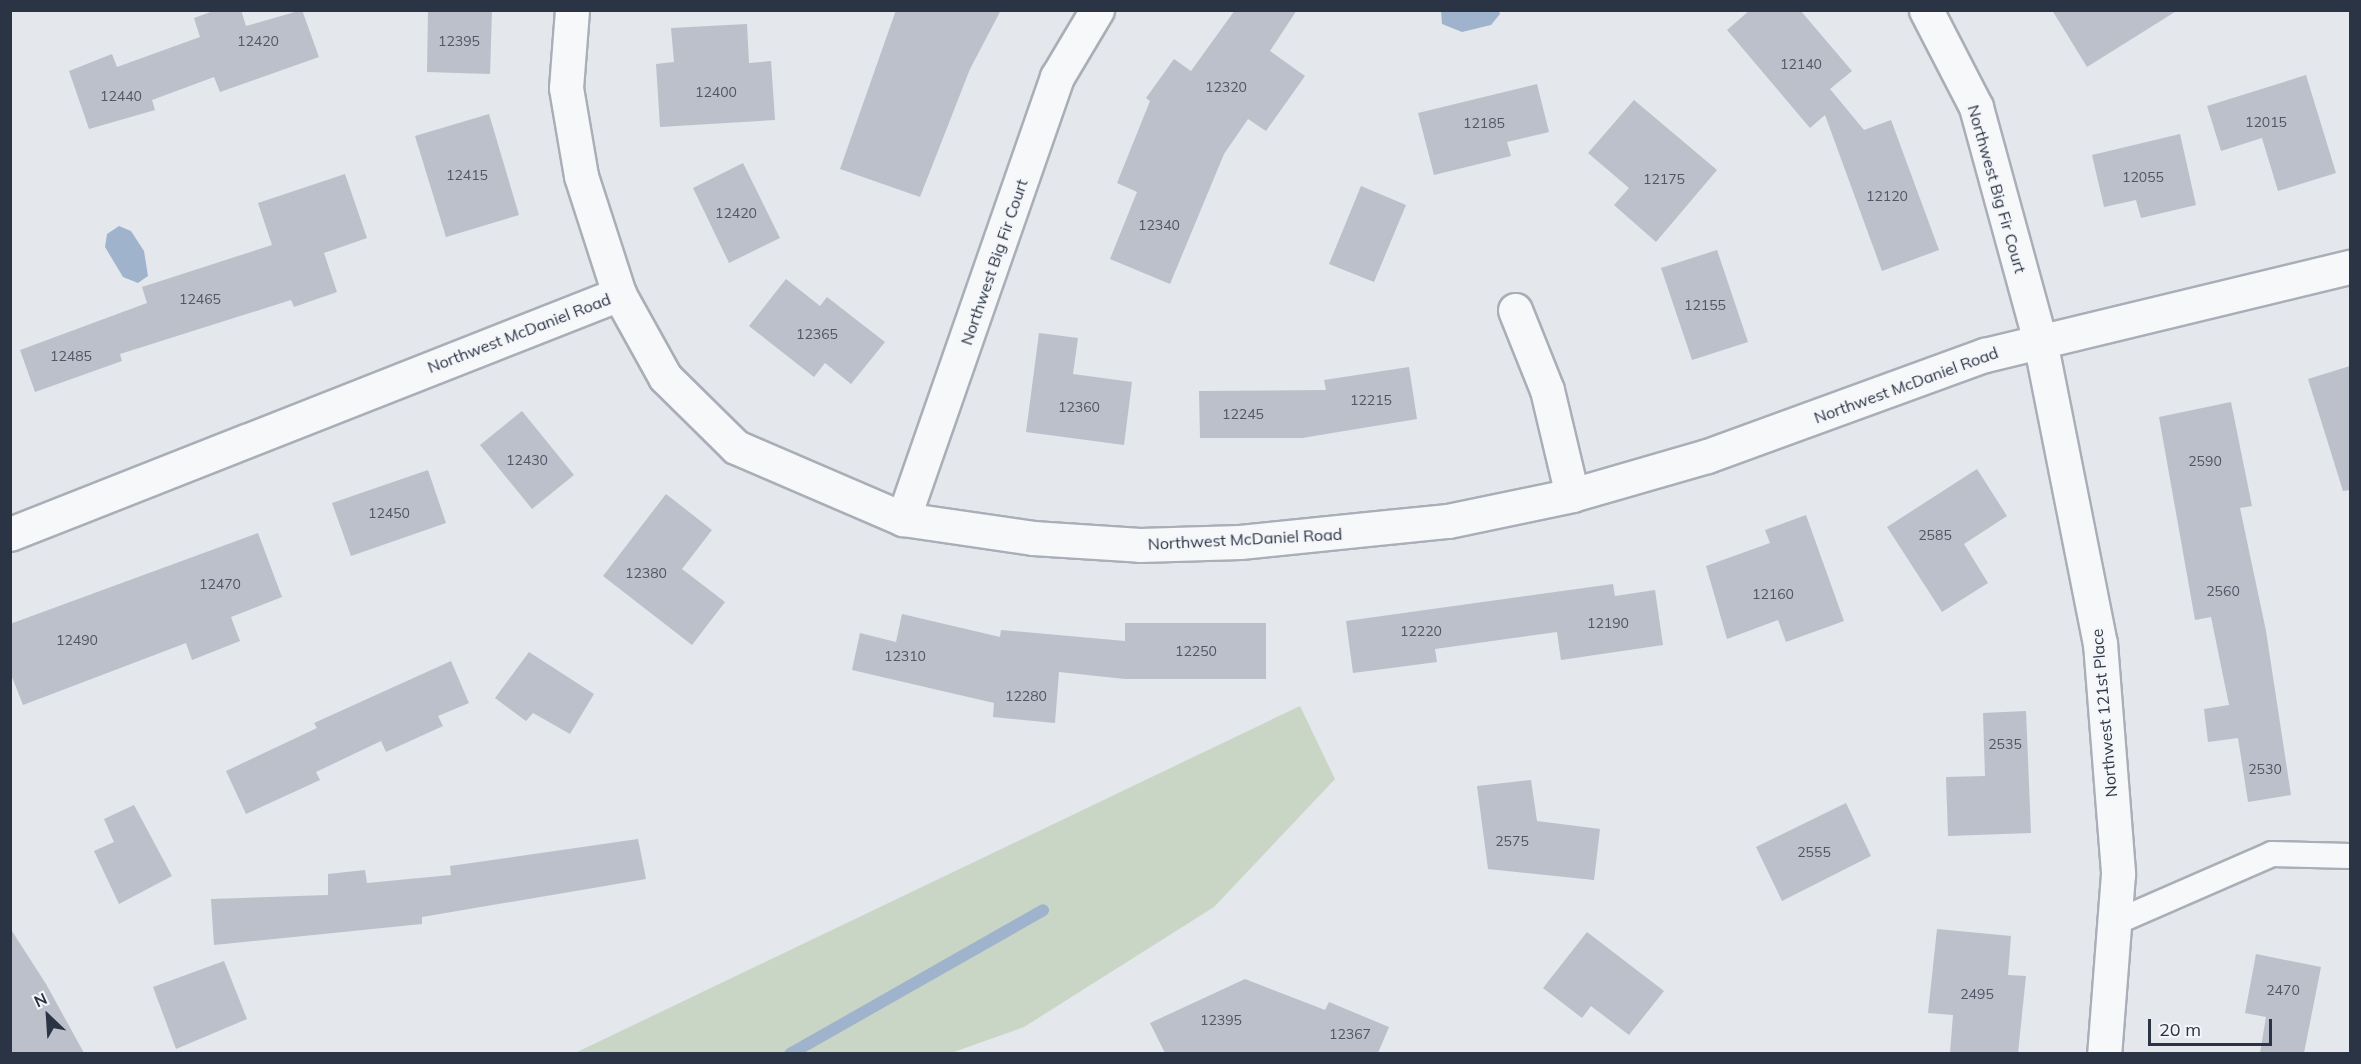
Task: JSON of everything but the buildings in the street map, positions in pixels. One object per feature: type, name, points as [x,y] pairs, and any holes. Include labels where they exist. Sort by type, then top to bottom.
[{"type":"street","points":[[572,10],[566,88],[581,176],[619,294]]},
{"type":"street","name":"Northwest Big Fir Court","points":[[903,519],[1057,77],[1097,10]]},
{"type":"street","name":"Northwest Big Fir Court","points":[[1926,10],[1976,107],[2040,341]]},
{"type":"street","name":"Northwest McDaniel Road","points":[[10,534],[619,294],[665,377],[736,447],[903,519],[1033,538],[1140,544],[1240,542],[1448,521],[1572,495],[1707,456],[1984,355],[2350,267]]},
{"type":"street","points":[[1515,310],[1547,390],[1572,495]]},
{"type":"street","name":"Northwest 121st Place","points":[[2040,341],[2100,642],[2118,874],[2104,1053]]},
{"type":"lane","points":[[2114,923],[2272,854],[2350,856]]},
{"type":"green space","points":[[1300,706],[1335,779],[1214,907],[1024,1027],[951,1053],[575,1053]]},
{"type":"water","points":[[1441,10],[1499,11],[1500,14],[1491,25],[1462,32],[1442,24]]},
{"type":"water","points":[[119,226],[131,231],[144,251],[148,276],[138,283],[123,277],[105,247],[107,234]]},
{"type":"waterway","points":[[790,1054],[1043,910]]}]
